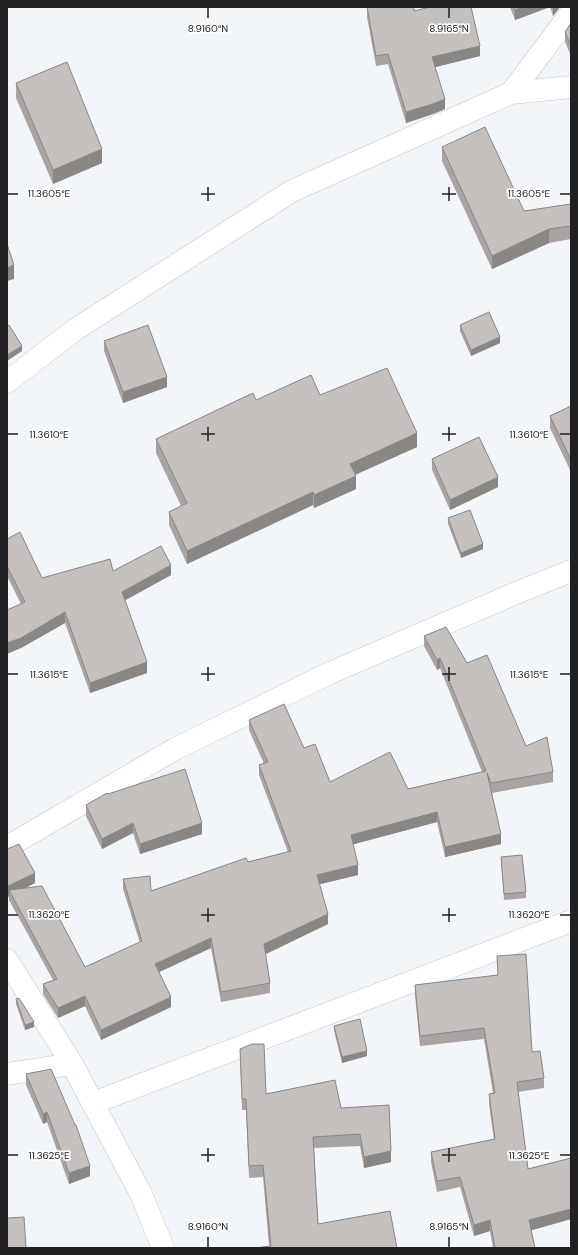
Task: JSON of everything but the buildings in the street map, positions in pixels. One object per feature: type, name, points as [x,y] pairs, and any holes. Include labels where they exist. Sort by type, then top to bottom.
[{"type":"street","points":[[511,93],[571,13]]},
{"type":"street","points":[[7,382],[76,329],[292,191],[511,93],[571,87]]},
{"type":"street","points":[[7,847],[175,749],[332,672],[520,591],[571,571]]},
{"type":"street","points":[[93,1103],[571,921]]},
{"type":"street","points":[[7,960],[72,1064],[141,1194],[163,1248]]},
{"type":"street","points":[[7,1074],[72,1064]]}]
